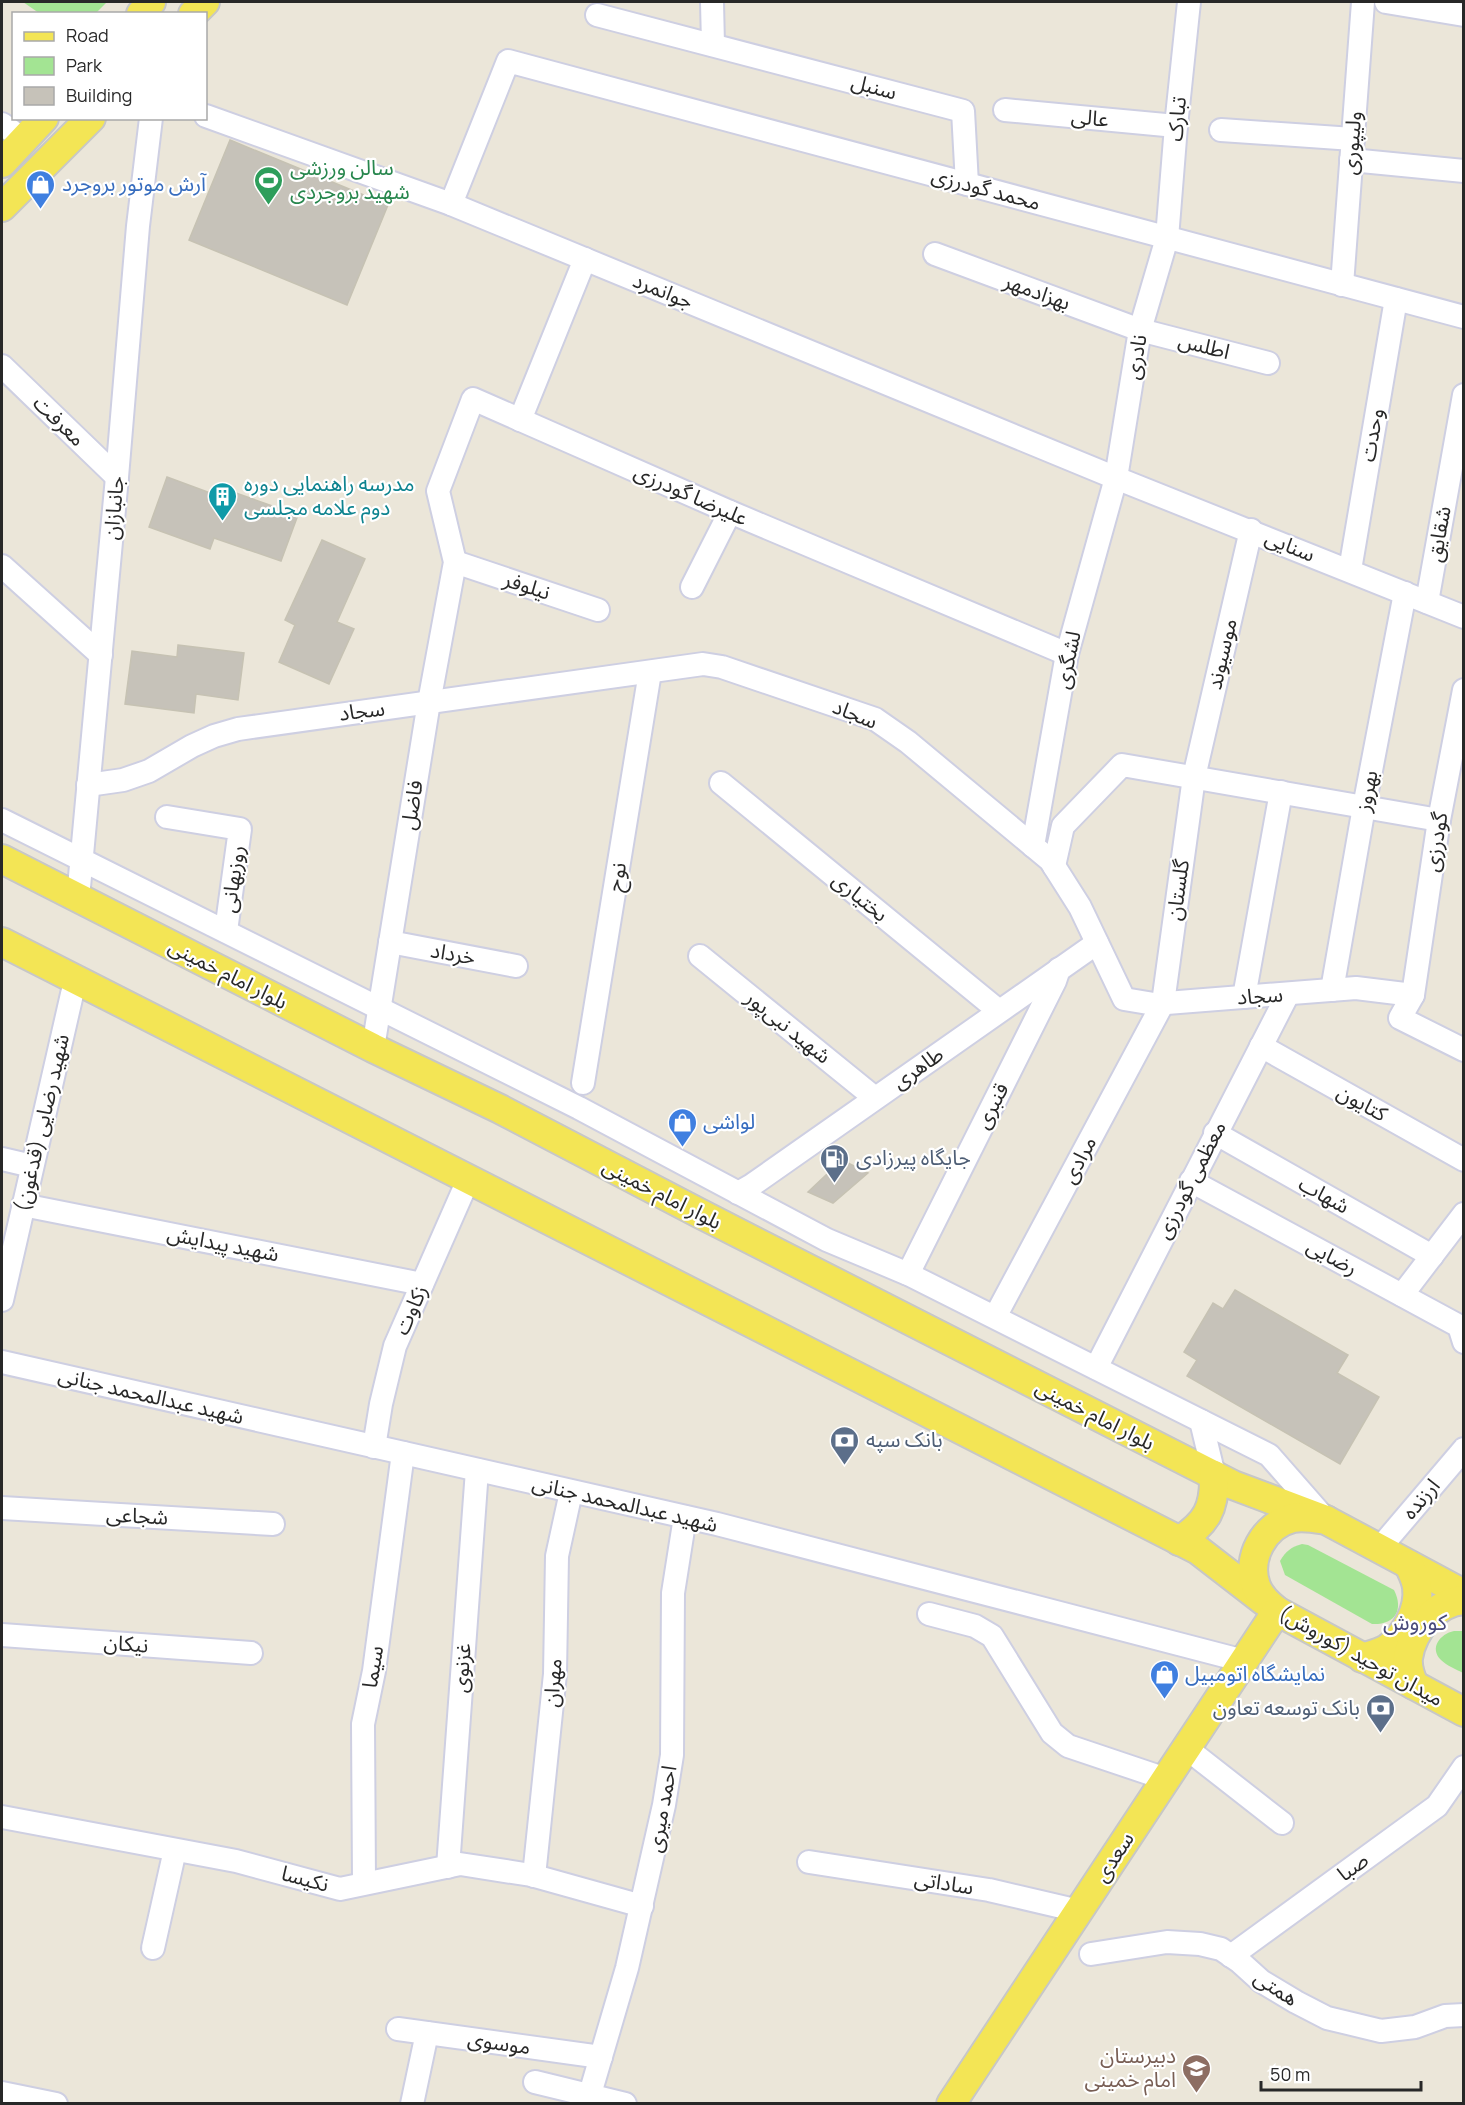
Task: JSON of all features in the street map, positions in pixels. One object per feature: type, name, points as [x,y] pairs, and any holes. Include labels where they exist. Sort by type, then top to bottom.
[{"type":"main road","points":[[2,162],[13,132],[40,120]]},
{"type":"main road","points":[[2,207],[89,120]]},
{"type":"main road","name":"بلوار امام خمینی","points":[[2,859],[374,1048],[500,1109],[725,1227],[1233,1485],[1326,1521]]},
{"type":"main road","points":[[2,942],[1179,1540],[1198,1550],[1270,1606]]},
{"type":"main road","points":[[1179,1540],[1199,1527],[1210,1510],[1214,1495],[1214,1475]]},
{"type":"main road","name":"میدان توحید (کوروش)","points":[[1464,1594],[1326,1521],[1309,1516],[1292,1518],[1276,1526],[1264,1537],[1256,1552],[1253,1569],[1256,1586],[1270,1606],[1464,1712]]},
{"type":"main road","points":[[1362,1658],[1387,1648],[1396,1641],[1410,1622],[1416,1606],[1418,1590],[1409,1565]]},
{"type":"main road","points":[[1414,1685],[1409,1674],[1408,1657],[1419,1630],[1431,1615],[1444,1605],[1464,1600]]},
{"type":"main road","name":"سعدی","points":[[951,2103],[1244,1661],[1270,1606]]},
{"type":"street","points":[[712,2],[713,45]]},
{"type":"street","name":"تبارک","points":[[1167,238],[1189,2]]},
{"type":"street","name":"ولیپوری","points":[[1342,285],[1363,2]]},
{"type":"street","points":[[1386,2],[1464,15]]},
{"type":"street","name":"سنبل","points":[[597,15],[963,111],[967,184]]},
{"type":"street","name":"محمد گودرزی","points":[[451,204],[508,61],[1464,317]]},
{"type":"street","name":"عالی","points":[[1005,110],[1176,126]]},
{"type":"street","name":"جوانمرد","points":[[207,116],[451,204],[1116,478]]},
{"type":"street","name":"جانبازان","points":[[78,897],[138,226],[151,120]]},
{"type":"street","points":[[1221,130],[1352,149],[1464,171]]},
{"type":"street","name":"نادری","points":[[1116,478],[1140,330],[1167,238]]},
{"type":"street","name":"بهزادمهر","points":[[935,254],[1140,330]]},
{"type":"street","points":[[520,420],[585,259]]},
{"type":"street","name":"وحدت","points":[[1350,570],[1396,299]]},
{"type":"street","name":"اطلس","points":[[1140,330],[1268,363]]},
{"type":"street","name":"معرفت","points":[[2,366],[117,477]]},
{"type":"street","name":"شقایق","points":[[1427,602],[1464,395]]},
{"type":"street","name":"علیرضا گودرزی","points":[[455,562],[438,491],[473,399],[730,512],[1067,654]]},
{"type":"street","name":"سنایی","points":[[1116,478],[1464,616]]},
{"type":"street","name":"لشگری","points":[[1033,846],[1067,654],[1116,478]]},
{"type":"street","points":[[692,587],[730,512]]},
{"type":"street","name":"موسیوند","points":[[1194,777],[1251,530]]},
{"type":"street","name":"نیلوفر","points":[[455,562],[598,610]]},
{"type":"street","name":"فاضل","points":[[374,1048],[429,701],[455,562]]},
{"type":"street","points":[[2,566],[100,655]]},
{"type":"street","name":"بهروز","points":[[1332,990],[1405,593]]},
{"type":"street","name":"سجاد","points":[[88,785],[123,780],[149,771],[192,746],[238,729],[703,664],[722,667],[875,719],[908,742],[1054,866],[1068,886],[1124,999],[1154,1004],[1356,988],[1413,995]]},
{"type":"street","name":"نوح","points":[[583,1083],[650,672]]},
{"type":"street","name":"گودرزی","points":[[1413,995],[1439,820],[1464,690]]},
{"type":"street","points":[[1054,866],[1063,826],[1122,765],[1439,820]]},
{"type":"street","name":"گلستان","points":[[1163,1003],[1194,777]]},
{"type":"street","name":"بختیاری","points":[[721,783],[999,1011]]},
{"type":"street","points":[[1244,997],[1281,792]]},
{"type":"street","name":"روزبهانی","points":[[167,817],[240,829],[226,931]]},
{"type":"street","points":[[2,820],[519,1078],[827,1240],[908,1274],[1269,1455],[1326,1521]]},
{"type":"street","name":"خرداد","points":[[390,942],[516,966]]},
{"type":"street","name":"طاهری","points":[[738,1192],[752,1185],[1097,943]]},
{"type":"street","name":"شهید نبی‌پور","points":[[700,956],[876,1098]]},
{"type":"street","name":"قنبری","points":[[908,1274],[1059,969]]},
{"type":"street","name":"(قدغون) شهید رضایی","points":[[2,1300],[75,981]]},
{"type":"street","name":"معظمی گودرزی","points":[[1096,1368],[1288,994]]},
{"type":"street","points":[[1413,995],[1400,1018],[1464,1050]]},
{"type":"street","name":"مرادی","points":[[995,1317],[1163,1003]]},
{"type":"street","name":"کتایون","points":[[1261,1046],[1464,1160]]},
{"type":"street","points":[[500,1109],[519,1078]]},
{"type":"street","name":"شهاب","points":[[1215,1134],[1432,1256]]},
{"type":"street","points":[[2,1159],[32,1166]]},
{"type":"street","name":"زکاوت","points":[[374,1447],[381,1404],[395,1346],[468,1180]]},
{"type":"street","name":"رضایی","points":[[1191,1180],[1459,1326],[1464,1341]]},
{"type":"street","name":"شهید پیدایش","points":[[23,1204],[422,1284]]},
{"type":"street","points":[[1402,1295],[1464,1214]]},
{"type":"street","name":"شهید عبدالمحمد جنانی","points":[[2,1362],[686,1517],[1244,1661]]},
{"type":"street","points":[[1201,1421],[1214,1475]]},
{"type":"street","name":"ارزنده","points":[[1379,1549],[1464,1449]]},
{"type":"street","name":"سیما","points":[[364,1882],[363,1724],[374,1671],[403,1453]]},
{"type":"street","name":"غزنوی","points":[[448,1867],[477,1470]]},
{"type":"street","name":"مهران","points":[[534,1876],[555,1674],[557,1556],[571,1492]]},
{"type":"street","name":"شجاعی","points":[[2,1508],[273,1524]]},
{"type":"street","name":"احمد میری","points":[[590,2094],[627,1968],[664,1805],[672,1755],[673,1593],[686,1517]]},
{"type":"street","points":[[929,1614],[975,1626],[992,1636],[1052,1733],[1068,1746],[1166,1779]]},
{"type":"street","name":"نیکان","points":[[2,1635],[251,1653]]},
{"type":"street","points":[[1186,1748],[1282,1823]]},
{"type":"street","name":"صبا","points":[[1231,1956],[1437,1806],[1464,1767]]},
{"type":"street","name":"نکیسا","points":[[2,1817],[236,1861],[340,1889],[364,1882],[460,1864],[534,1876],[642,1906]]},
{"type":"street","points":[[153,1947],[175,1850]]},
{"type":"street","name":"ساداتی","points":[[809,1862],[989,1890],[1078,1911]]},
{"type":"street","name":"همتی","points":[[1091,1954],[1167,1942],[1200,1944],[1221,1949],[1261,1981],[1327,2018],[1381,2031],[1415,2028],[1445,2016],[1464,2015]]},
{"type":"street","name":"موسوی","points":[[398,2029],[601,2057]]},
{"type":"street","points":[[412,2103],[427,2033]]},
{"type":"street","points":[[535,2082],[625,2103]]},
{"type":"street","points":[[2,2093],[56,2103]]},
{"type":"green space","points":[[23,2],[107,2],[97,12],[38,12]]},
{"type":"green space","points":[[1302,1544],[1394,1590],[1398,1604],[1392,1619],[1380,1624],[1372,1624],[1285,1575],[1280,1561],[1289,1550]]},
{"type":"green space","points":[[1454,1631],[1463,1631],[1463,1673],[1443,1662],[1436,1651],[1441,1638]]},
{"type":"building","points":[[230,140],[388,205],[347,305],[189,240]]},
{"type":"building","name":"مدرسه راهنمایی دوره دوم علامه مجلسی","points":[[167,477],[213,494],[216,486],[298,515],[281,561],[214,538],[210,549],[149,527]]},
{"type":"building","points":[[322,540],[365,559],[337,622],[354,629],[329,684],[279,662],[295,625],[285,620]]},
{"type":"building","points":[[178,645],[244,653],[238,700],[196,694],[194,713],[125,704],[132,651],[177,657]]},
{"type":"building","points":[[842,1160],[868,1173],[833,1203],[808,1192]]},
{"type":"building","points":[[1235,1290],[1348,1355],[1337,1373],[1379,1397],[1340,1464],[1187,1376],[1197,1360],[1184,1352],[1213,1303],[1223,1309]]},
{"type":"place","name":"سالن ورزشی شهید بروجردی","points":[[269,206]]},
{"type":"place","name":"آرش موتور بروجرد","points":[[41,210]]},
{"type":"place","name":"مدرسه راهنمایی دوره دوم علامه مجلسی","points":[[223,522]]},
{"type":"place","name":"لواشی","points":[[682,1148]]},
{"type":"place","name":"جایگاه پیرزادی","points":[[835,1184]]},
{"type":"place","name":"بانک سپه","points":[[845,1466]]},
{"type":"place","name":"نمایشگاه اتومبیل","points":[[1164,1700]]},
{"type":"place","name":"بانک توسعه تعاون","points":[[1381,1734]]},
{"type":"place","name":"دبیرستان امام خمینی","points":[[1197,2094]]},
{"type":"district","name":"کوروش","points":[[1415,1622]]}]
